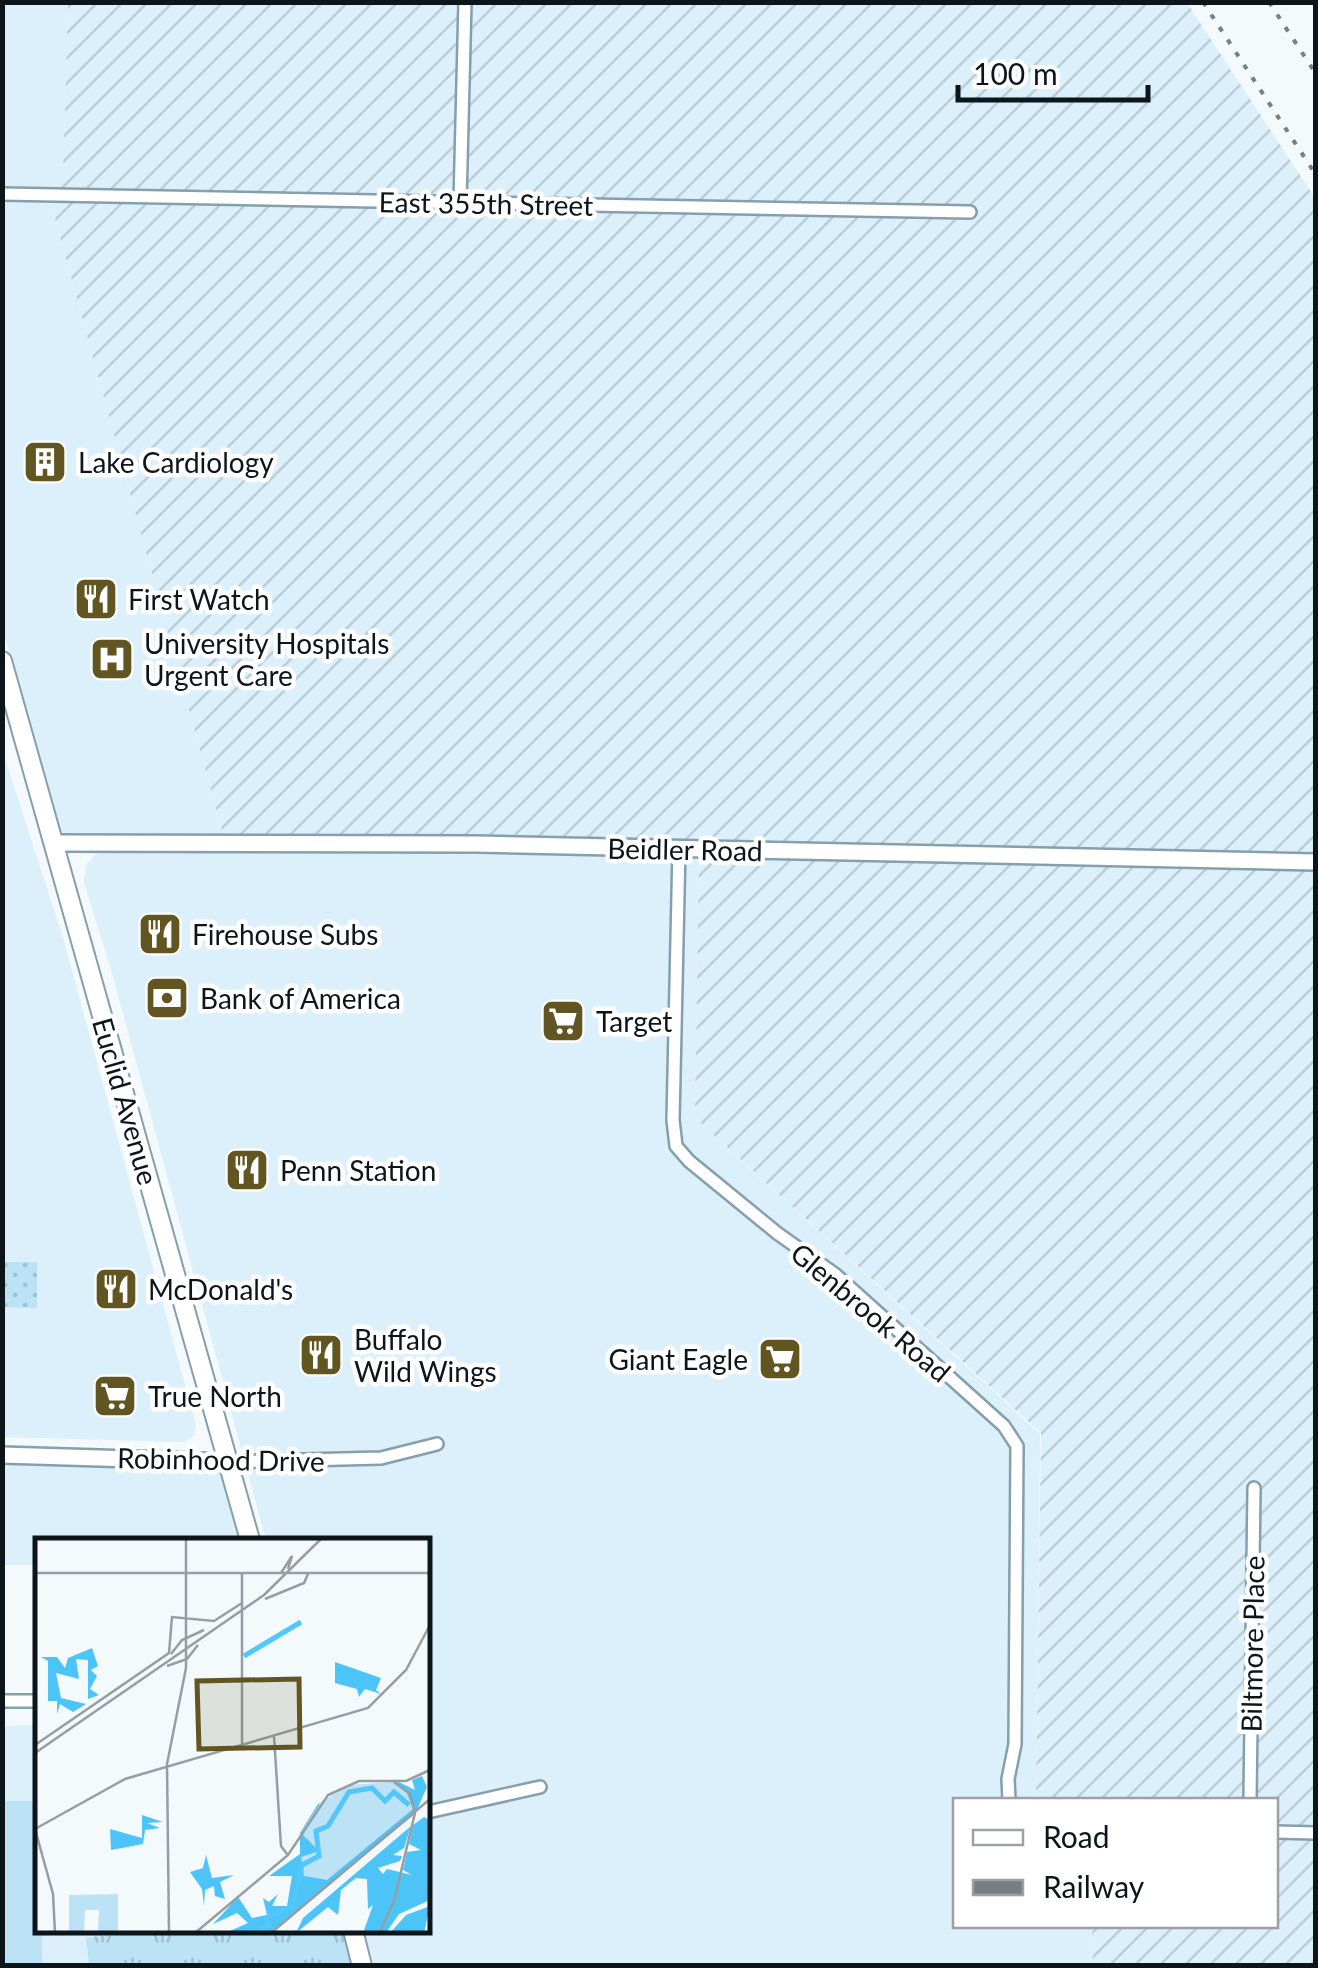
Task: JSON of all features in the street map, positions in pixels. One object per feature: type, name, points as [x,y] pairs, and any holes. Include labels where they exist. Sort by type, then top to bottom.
[{"type":"main road","name":"Euclid Avenue","points":[[2,661],[249,1538]]},
{"type":"main road","points":[[353,1933],[362,1966]]},
{"type":"street","points":[[460,202],[465,2]]},
{"type":"street","name":"East 355th Street","points":[[2,194],[970,212]]},
{"type":"street","name":"Beidler Road","points":[[54,844],[476,844],[1316,862]]},
{"type":"street","name":"Glenbrook Road","points":[[679,849],[673,1120],[676,1146],[689,1161],[877,1309],[1004,1426],[1016,1446],[1019,1506],[1015,1744],[1008,1798]]},
{"type":"street","name":"Robinhood Drive","points":[[2,1455],[229,1462],[382,1458],[437,1444]]},
{"type":"street","name":"Biltmore Place","points":[[1250,1798],[1254,1488]]},
{"type":"street","points":[[2,1701],[35,1701]]},
{"type":"street","points":[[430,1812],[540,1787]]},
{"type":"street","points":[[1278,1832],[1316,1832]]},
{"type":"shaded area","points":[[3,3],[68,3],[63,173],[55,191],[3,189]]},
{"type":"shaded area","points":[[68,3],[1187,3],[1315,198],[1315,852],[762,841],[224,838],[50,200],[63,173]]},
{"type":"shaded area","points":[[2,200],[50,200],[224,838],[60,838],[3,630]]},
{"type":"shaded area","points":[[2,749],[64,941],[196,1425],[194,1435],[184,1442],[3,1437]]},
{"type":"shaded area","points":[[96,854],[699,856],[695,1118],[1040,1434],[1036,1798],[953,1798],[953,1928],[1092,1928],[1093,1965],[374,1965],[365,1933],[430,1933],[430,1538],[265,1538],[84,883],[86,865]]},
{"type":"shaded area","points":[[699,856],[1315,869],[1315,1965],[1093,1965],[1092,1928],[1278,1928],[1278,1798],[1036,1798],[1041,1433],[695,1118]]},
{"type":"shaded area","points":[[3,1463],[225,1467],[243,1538],[35,1538],[35,1565],[3,1565]]},
{"type":"shaded area","points":[[35,1725],[35,1933],[175,1933],[87,1937],[89,1965],[3,1965],[2,1726]]},
{"type":"green space","points":[[3,1262],[37,1262],[37,1308],[3,1307]]},
{"type":"green space","points":[[3,1801],[35,1801],[35,1933],[42,1933],[42,1965],[3,1965]]},
{"type":"green space","points":[[343,1933],[352,1965],[89,1965],[86,1937]]},
{"type":"railway","points":[[1203,2],[1316,175]]},
{"type":"railway","points":[[1269,2],[1316,74]]},
{"type":"place","name":"Lake Cardiology","points":[[45,462]]},
{"type":"place","name":"First Watch","points":[[96,599]]},
{"type":"place","name":"University Hospitals Urgent Care","points":[[112,659]]},
{"type":"place","name":"Firehouse Subs","points":[[160,934]]},
{"type":"place","name":"Bank of America","points":[[167,998]]},
{"type":"place","name":"Target","points":[[563,1021]]},
{"type":"place","name":"Penn Station","points":[[247,1170]]},
{"type":"place","name":"McDonald's","points":[[116,1289]]},
{"type":"place","name":"Buffalo Wild Wings","points":[[321,1355]]},
{"type":"place","name":"Giant Eagle","points":[[780,1359]]},
{"type":"place","name":"True North","points":[[115,1396]]}]
